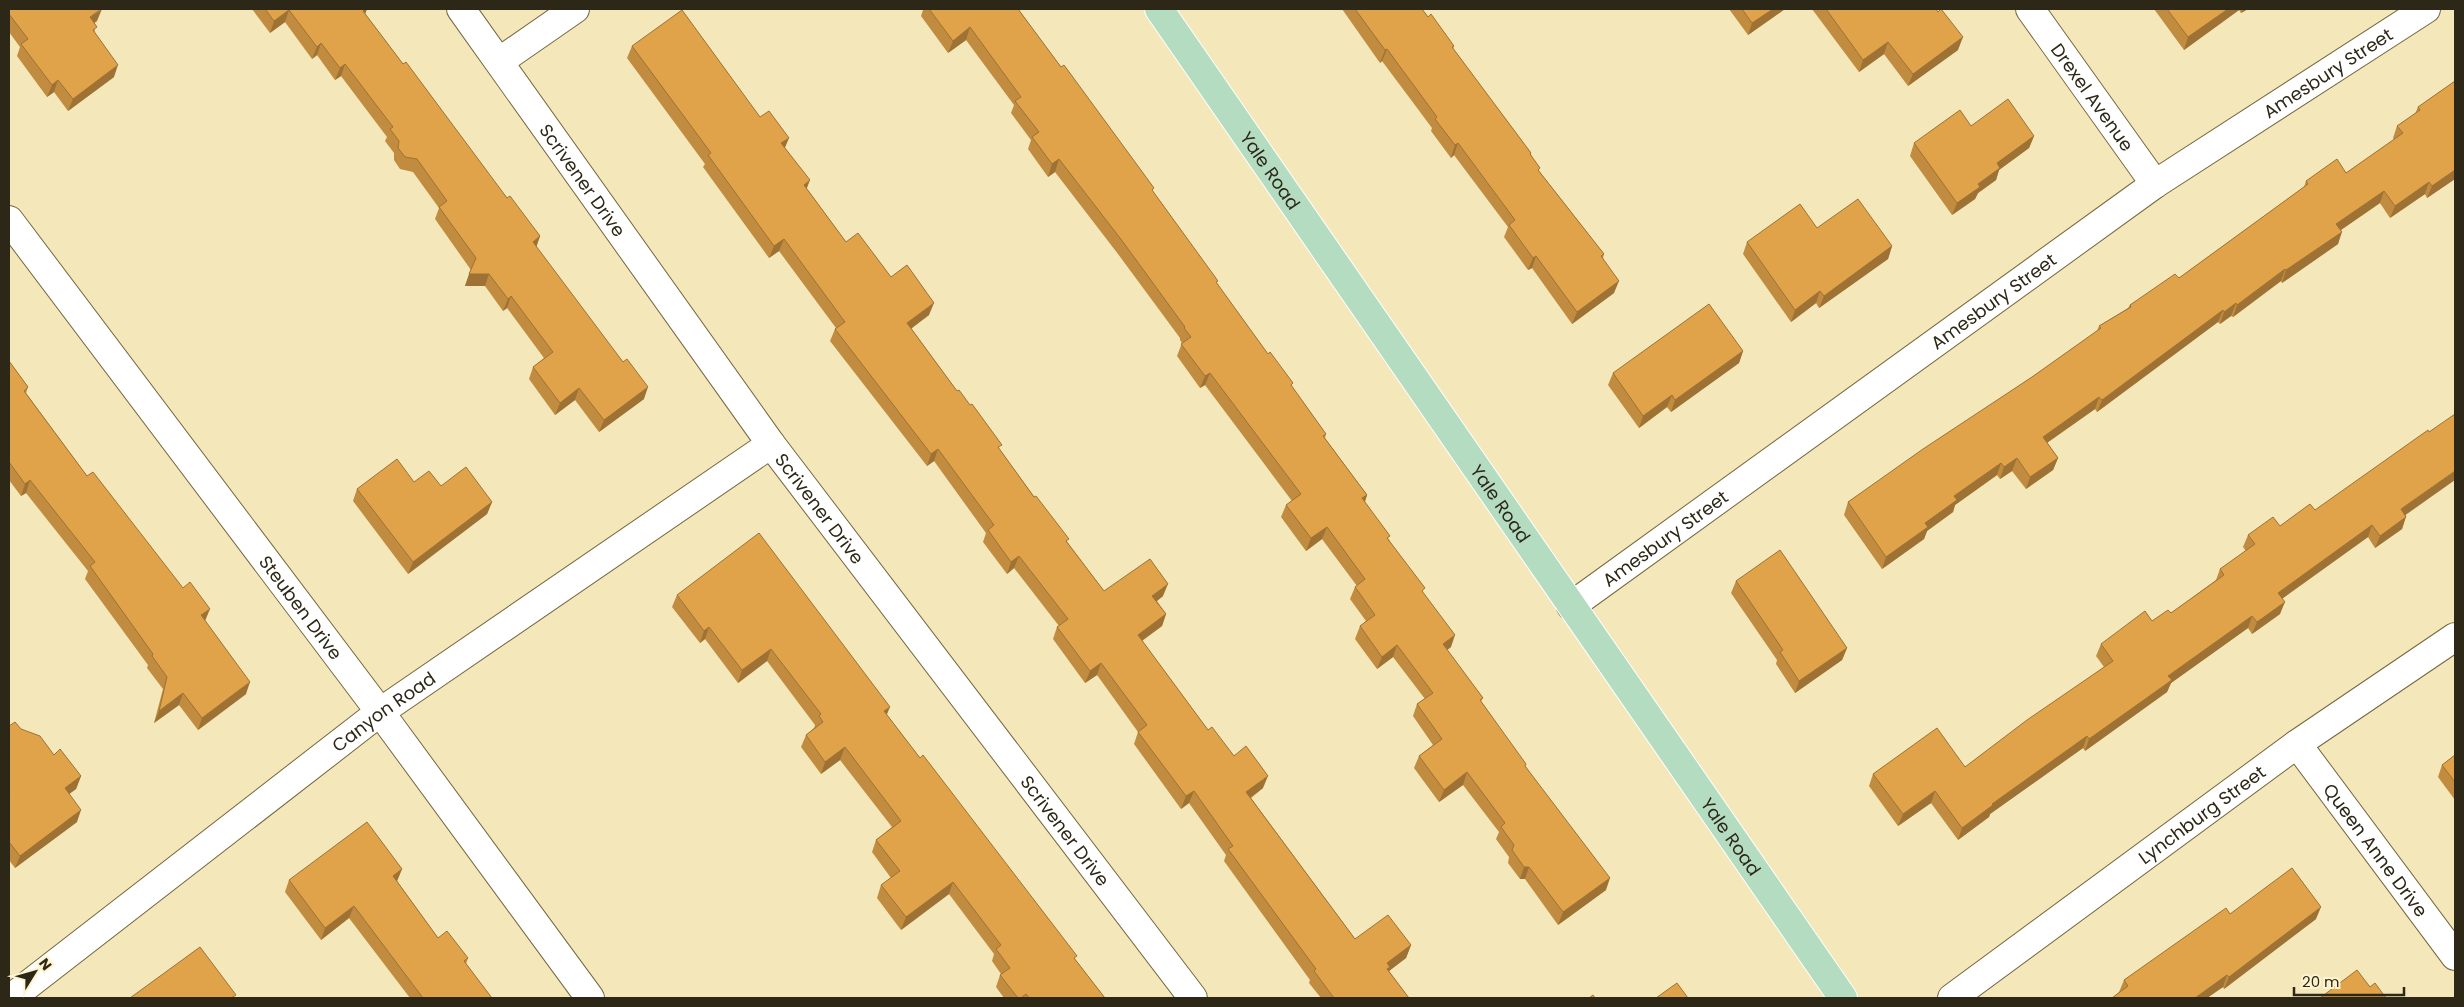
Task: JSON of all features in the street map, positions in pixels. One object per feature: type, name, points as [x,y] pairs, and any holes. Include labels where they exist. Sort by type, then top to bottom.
[{"type":"main road","name":"Yale Road","points":[[1159,9],[1843,998]]},
{"type":"street","name":"Scrivener Drive","points":[[461,9],[500,61],[771,444],[1194,998]]},
{"type":"street","points":[[500,61],[575,9]]},
{"type":"street","name":"Drexel Avenue","points":[[2030,9],[2155,184]]},
{"type":"street","name":"Amesbury Street","points":[[1571,606],[2155,184],[2426,9]]},
{"type":"street","name":"Steuben Drive","points":[[9,220],[380,712],[590,998]]},
{"type":"street","name":"Canyon Road","points":[[11,998],[380,712],[771,444]]},
{"type":"street","name":"Lynchburg Street","points":[[1952,998],[2297,744],[2455,637]]},
{"type":"street","name":"Queen Anne Drive","points":[[2297,744],[2455,956]]},
{"type":"building","points":[[9,9],[101,9],[90,17],[97,27],[93,30],[118,65],[73,99],[58,80],[52,85],[21,44],[28,39],[9,14]]},
{"type":"building","points":[[265,9],[365,9],[363,11],[403,64],[406,62],[507,198],[510,196],[540,236],[533,242],[623,362],[627,359],[648,387],[604,420],[579,388],[560,403],[533,367],[553,352],[511,296],[508,299],[489,274],[469,274],[476,258],[439,207],[447,201],[417,159],[405,157],[398,148],[399,141],[390,129],[393,127],[345,64],[340,68],[321,43],[317,47],[289,10],[274,21]]},
{"type":"building","points":[[929,9],[1018,9],[1061,67],[1064,65],[1154,188],[1152,190],[1218,281],[1216,282],[1268,354],[1270,352],[1293,383],[1291,385],[1326,434],[1323,436],[1367,495],[1362,498],[1390,536],[1387,538],[1425,588],[1422,591],[1455,635],[1443,644],[1483,698],[1480,700],[1526,764],[1525,766],[1610,878],[1563,912],[1529,867],[1524,867],[1512,850],[1514,845],[1501,827],[1505,823],[1467,772],[1444,790],[1419,756],[1442,739],[1417,704],[1433,693],[1397,645],[1382,657],[1360,626],[1375,615],[1355,587],[1365,579],[1327,527],[1311,538],[1286,505],[1301,494],[1210,373],[1205,376],[1181,344],[1191,337],[1123,242],[1059,159],[1052,164],[1032,137],[1039,132],[1015,101],[1021,97],[970,27],[953,41]]},
{"type":"building","points":[[1355,9],[1422,9],[1428,17],[1431,14],[1454,46],[1452,47],[1531,153],[1540,168],[1538,170],[1604,254],[1601,256],[1619,281],[1577,312],[1536,256],[1533,258],[1509,225],[1515,220],[1458,143],[1455,145],[1435,119],[1437,117]]},
{"type":"building","points":[[1742,9],[1773,9],[1752,23]]},
{"type":"building","points":[[1826,9],[1936,9],[1938,12],[1941,9],[1963,37],[1913,74],[1888,42],[1863,60]]},
{"type":"building","points":[[2167,9],[2228,9],[2188,37]]},
{"type":"building","points":[[682,10],[760,117],[769,111],[789,138],[781,143],[810,180],[804,185],[846,242],[858,233],[891,277],[907,265],[934,303],[907,323],[957,391],[959,390],[970,405],[972,404],[1002,445],[998,447],[1034,497],[1036,496],[1069,539],[1066,541],[1104,591],[1150,559],[1168,584],[1152,596],[1166,614],[1138,635],[1208,730],[1212,727],[1234,756],[1246,746],[1268,776],[1246,792],[1355,939],[1388,915],[1411,945],[1387,963],[1390,967],[1387,969],[1409,998],[1334,998],[1314,971],[1316,969],[1228,849],[1233,846],[1194,791],[1186,796],[1138,732],[1147,725],[1101,663],[1090,671],[1057,627],[1068,619],[1019,556],[1011,562],[988,530],[994,525],[938,449],[931,454],[835,329],[845,322],[784,239],[774,246],[708,155],[711,153],[632,46]]},
{"type":"building","points":[[2455,81],[2455,170],[2432,186],[2429,182],[2395,206],[2384,191],[2336,224],[2342,232],[2285,269],[2237,305],[2236,303],[2224,312],[2223,310],[2102,400],[2099,397],[2043,437],[2058,458],[2030,477],[2017,458],[2004,467],[2001,463],[1954,496],[1957,500],[1925,523],[1928,527],[1886,557],[1848,502],[1923,449],[2032,377],[2101,328],[2099,326],[2131,307],[2130,305],[2175,274],[2179,278],[2308,184],[2306,181],[2337,159],[2346,173],[2403,133],[2397,126],[2420,110],[2418,107]]},
{"type":"building","points":[[2008,99],[2034,136],[1997,163],[2000,168],[1978,184],[1980,187],[1957,203],[1914,143],[1960,110],[1971,126]]},
{"type":"building","points":[[1858,199],[1892,246],[1824,296],[1820,291],[1795,310],[1747,242],[1800,204],[1817,228]]},
{"type":"building","points":[[1709,304],[1743,351],[1675,400],[1672,395],[1643,416],[1613,373]]},
{"type":"building","points":[[9,361],[28,387],[24,391],[87,476],[93,472],[183,588],[190,582],[210,609],[201,615],[250,682],[202,718],[183,693],[159,711],[167,677],[152,656],[153,654],[90,566],[95,562],[30,480],[25,484],[9,462]]},
{"type":"building","points":[[2455,414],[2455,471],[2401,509],[2406,517],[2380,536],[2372,525],[2278,593],[2285,602],[2257,622],[2252,616],[2168,676],[2172,680],[2089,739],[2087,736],[1992,804],[1962,828],[1935,791],[1903,814],[1873,774],[1937,728],[1965,767],[2027,720],[2113,661],[2101,644],[2145,611],[2152,621],[2168,610],[2171,613],[2224,575],[2220,569],[2255,544],[2248,535],[2273,517],[2280,526],[2310,504],[2315,510],[2428,430],[2429,432]]},
{"type":"building","points":[[397,459],[414,482],[429,471],[441,486],[466,467],[492,502],[413,562],[357,489]]},
{"type":"building","points":[[759,533],[890,707],[884,711],[920,758],[923,755],[1077,956],[1074,958],[1105,998],[1029,998],[1026,994],[1018,998],[1000,975],[1010,968],[996,949],[1001,945],[953,882],[906,917],[881,885],[900,871],[876,840],[901,821],[845,747],[825,762],[806,735],[823,722],[819,716],[821,714],[771,649],[742,670],[709,627],[704,631],[677,595]]},
{"type":"building","points":[[1780,550],[1847,648],[1799,681],[1780,652],[1783,650],[1736,581]]},
{"type":"building","points":[[15,722],[21,729],[40,736],[54,755],[60,749],[81,776],[65,788],[81,810],[20,856],[9,842],[9,726]]},
{"type":"building","points":[[2455,755],[2455,782],[2442,765]]},
{"type":"building","points":[[367,822],[402,869],[393,876],[438,938],[447,931],[468,958],[464,961],[492,998],[423,998],[354,906],[325,928],[289,880]]},
{"type":"building","points":[[2292,868],[2321,907],[2229,977],[2227,975],[2195,998],[2112,998],[2128,986],[2124,980],[2226,908],[2230,914]]},
{"type":"building","points":[[200,947],[236,995],[231,998],[130,998]]},
{"type":"building","points":[[2357,970],[2370,987],[2375,983],[2386,998],[2320,998]]},
{"type":"building","points":[[1677,983],[1688,998],[1656,998]]}]
